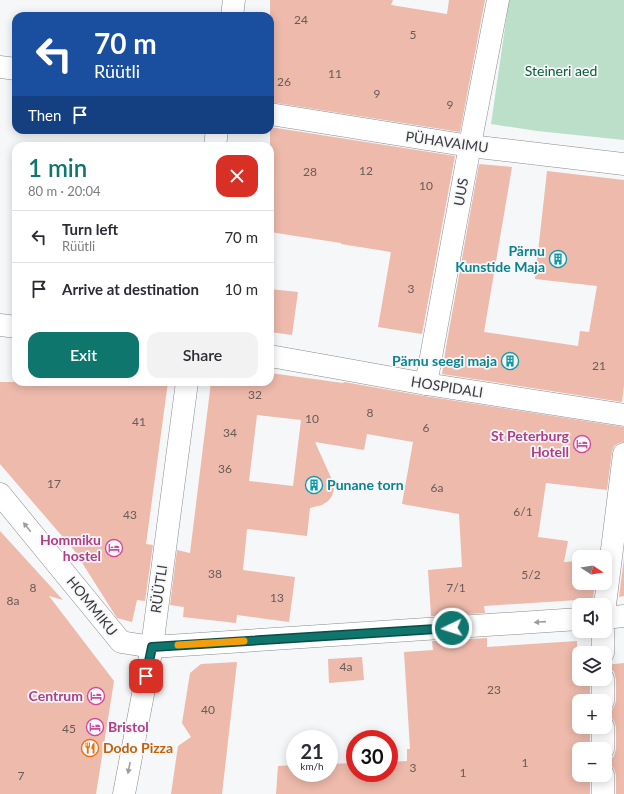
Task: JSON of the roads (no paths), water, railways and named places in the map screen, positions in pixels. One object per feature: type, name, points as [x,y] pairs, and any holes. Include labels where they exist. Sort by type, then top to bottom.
[{"type":"street","points":[[232,12],[234,0]]},
{"type":"street","name":"UUS","points":[[426,384],[498,0]]},
{"type":"street","points":[[0,67],[12,68]]},
{"type":"street","name":"PÜHAVAIMU","points":[[274,115],[470,146],[624,164]]},
{"type":"street","points":[[0,325],[12,326]]},
{"type":"street","name":"HOSPIDALI","points":[[274,357],[426,384],[624,415]]},
{"type":"street","name":"RÜÜTLI","points":[[124,794],[152,647],[186,386]]},
{"type":"street","points":[[606,598],[624,454]]},
{"type":"street","name":"HOMMIKU","points":[[0,494],[121,642],[152,647],[572,620]]},
{"type":"street","points":[[612,617],[624,616]]},
{"type":"street","points":[[603,782],[603,794]]},
{"type":"place","name":"Pärnu Kunstide Maja","points":[[558,259]]},
{"type":"place","name":"Pärnu seegi maja","points":[[510,361]]},
{"type":"place","name":"St Peterburg Hotell","points":[[582,444]]},
{"type":"place","name":"Punane torn","points":[[314,485]]},
{"type":"place","name":"Hommiku hostel","points":[[114,548]]},
{"type":"place","name":"Centrum","points":[[96,696]]},
{"type":"place","name":"Bristol","points":[[95,727]]},
{"type":"place","name":"Dodo Pizza","points":[[90,748]]},
{"type":"park label","name":"Steineri aed","points":[[561,71]]}]
